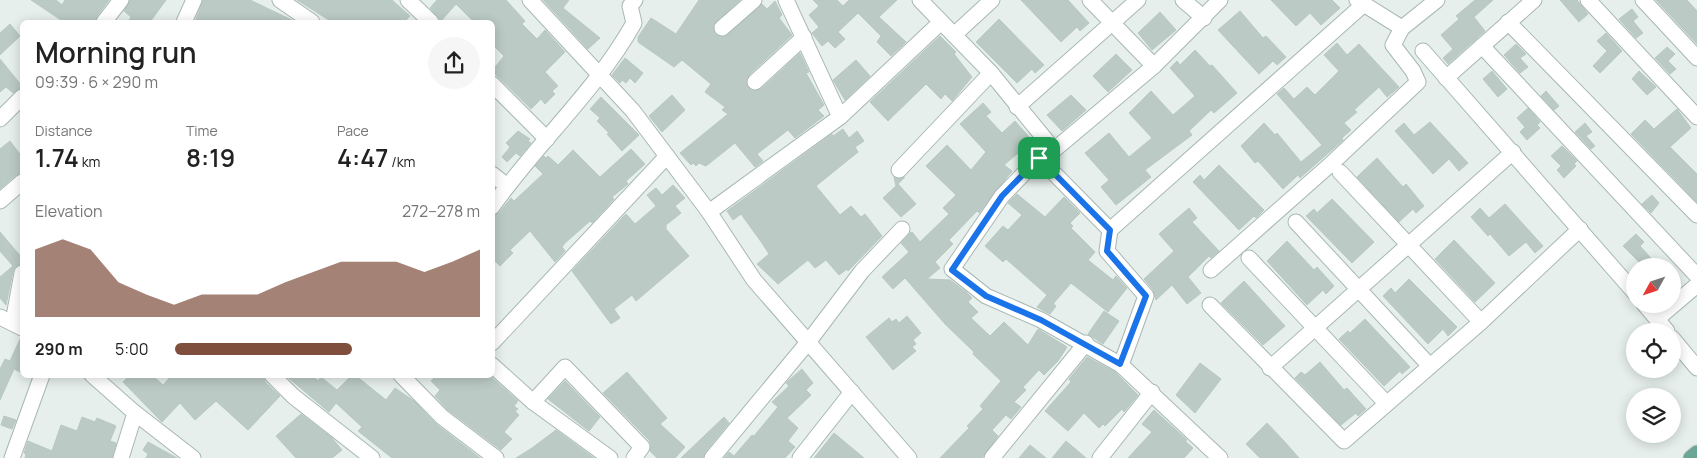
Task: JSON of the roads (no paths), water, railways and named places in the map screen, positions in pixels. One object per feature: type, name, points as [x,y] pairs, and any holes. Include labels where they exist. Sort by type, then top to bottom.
[{"type":"main road","points":[[1691,458],[1697,453]]},
{"type":"street","points":[[106,20],[121,0]]},
{"type":"street","points":[[185,20],[194,0]]},
{"type":"street","points":[[280,0],[309,20]]},
{"type":"street","points":[[408,0],[429,20]]},
{"type":"street","points":[[530,0],[602,74],[667,156],[754,280],[852,392],[901,455]]},
{"type":"street","points":[[722,28],[754,0]]},
{"type":"street","points":[[786,0],[840,116]]},
{"type":"street","points":[[920,0],[992,73],[1017,107],[1054,150]]},
{"type":"street","points":[[954,35],[992,0]]},
{"type":"street","points":[[1090,0],[1154,66]]},
{"type":"street","points":[[1017,107],[1114,24],[1138,0]]},
{"type":"street","points":[[1183,0],[1204,18]]},
{"type":"street","points":[[1214,456],[1152,392],[1120,364],[1086,343],[1041,320],[986,296],[952,270],[1002,196],[1039,158],[1054,150],[1154,66],[1220,0]]},
{"type":"street","points":[[1211,270],[1332,163],[1418,82],[1413,71],[1393,45],[1402,28],[1437,0]]},
{"type":"street","points":[[1446,78],[1534,0]]},
{"type":"street","points":[[1588,0],[1697,116]]},
{"type":"street","points":[[1643,0],[1697,58]]},
{"type":"street","points":[[495,203],[507,186],[602,74],[634,23],[630,2]]},
{"type":"street","points":[[1120,364],[1146,296],[1107,251],[1110,230],[1360,2],[1402,28]]},
{"type":"street","points":[[708,212],[840,116],[941,22]]},
{"type":"street","points":[[1508,22],[1697,215]]},
{"type":"street","points":[[755,82],[804,37]]},
{"type":"street","points":[[1482,46],[1697,276]]},
{"type":"street","points":[[1423,51],[1626,283]]},
{"type":"street","points":[[899,170],[992,73]]},
{"type":"street","points":[[495,87],[548,139]]},
{"type":"street","points":[[0,119],[20,99]]},
{"type":"street","points":[[1270,368],[1513,152]]},
{"type":"street","points":[[495,340],[667,156]]},
{"type":"street","points":[[1039,158],[1110,230]]},
{"type":"street","points":[[1340,172],[1481,322]]},
{"type":"street","points":[[495,176],[507,186]]},
{"type":"street","points":[[0,201],[20,184]]},
{"type":"street","points":[[1296,222],[1429,365]]},
{"type":"street","points":[[712,458],[809,341],[862,271],[902,229]]},
{"type":"street","points":[[1210,305],[1344,441],[1429,365],[1481,322],[1580,229]]},
{"type":"street","points":[[1248,258],[1386,403]]},
{"type":"street","points":[[12,322],[20,284]]},
{"type":"street","points":[[1658,319],[1697,285]]},
{"type":"street","points":[[1652,313],[1661,323]]},
{"type":"street","points":[[992,458],[1086,343]]},
{"type":"street","points":[[1681,349],[1697,368]]},
{"type":"street","points":[[532,402],[565,367],[642,447],[634,458]]},
{"type":"street","points":[[495,368],[532,402],[610,458]]},
{"type":"street","points":[[12,458],[41,378]]},
{"type":"street","points":[[95,378],[135,413],[193,458]]},
{"type":"street","points":[[275,378],[293,396],[372,458]]},
{"type":"street","points":[[404,378],[442,417],[496,458]]},
{"type":"street","points":[[800,458],[852,392]]},
{"type":"street","points":[[1100,458],[1152,392]]},
{"type":"street","points":[[121,458],[135,413]]}]
